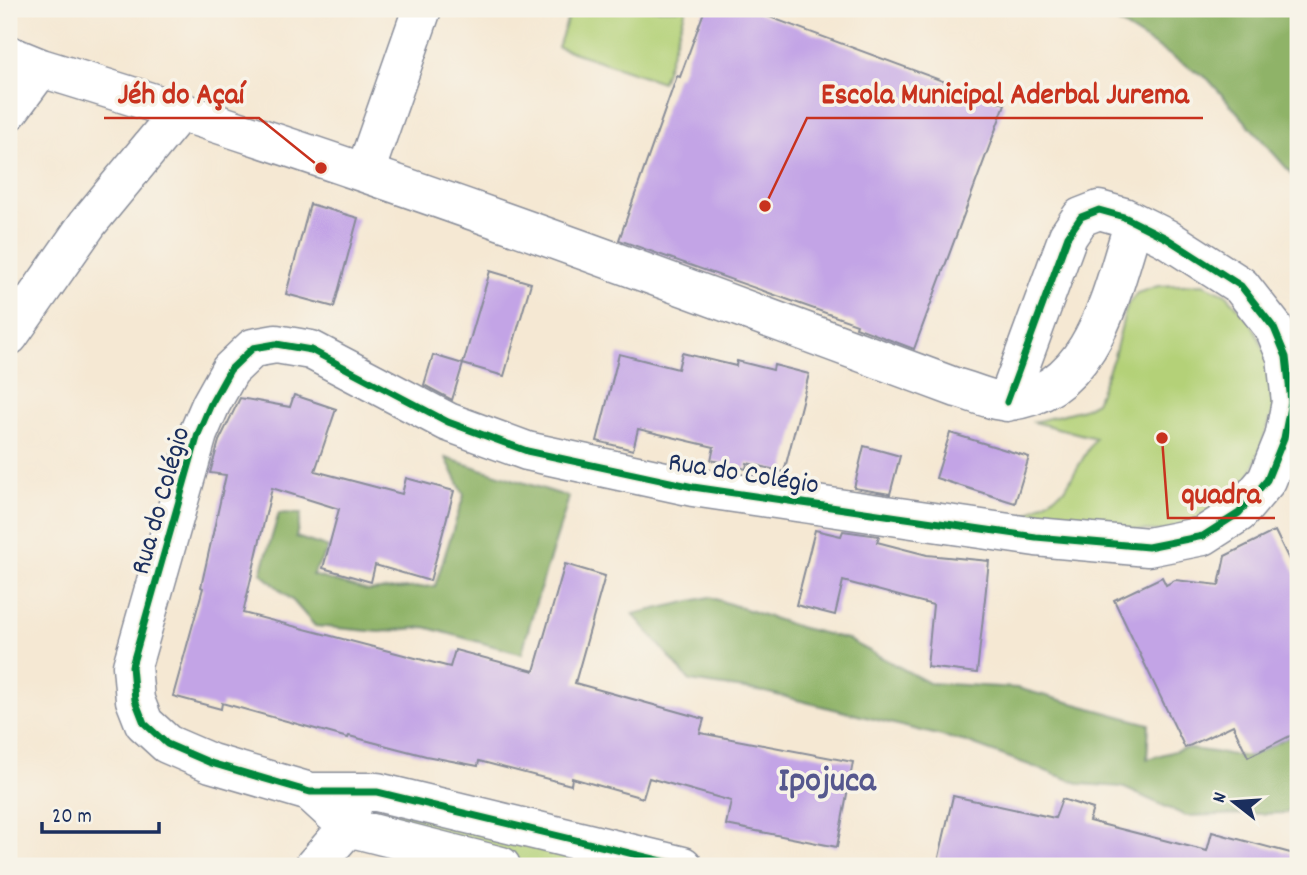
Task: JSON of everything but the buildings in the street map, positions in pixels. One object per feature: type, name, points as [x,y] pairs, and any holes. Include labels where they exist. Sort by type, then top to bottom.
[{"type":"street","points":[[365,172],[422,9]]},
{"type":"street","points":[[10,108],[25,62],[181,110],[365,172],[605,257],[957,388],[1007,402],[1042,392],[1073,370],[1093,340],[1105,312],[1134,222]]},
{"type":"street","points":[[9,336],[88,223],[181,110]]},
{"type":"street","name":"Rua do Colégio","points":[[352,809],[310,792],[211,763],[167,744],[144,723],[135,700],[132,666],[198,434],[230,370],[253,348],[276,344],[311,350],[448,422],[527,451],[693,486],[1036,537],[1148,547],[1203,536],[1238,513],[1267,480],[1284,438],[1291,402],[1286,357],[1274,328],[1241,286],[1166,239],[1134,222],[1098,210],[1081,217],[1069,236],[1007,402]]},
{"type":"street","points":[[314,866],[352,809],[377,792],[683,866]]},
{"type":"street","points":[[352,809],[500,866]]},
{"type":"green space","points":[[571,9],[686,9],[662,82],[558,47]]},
{"type":"green space","points":[[1096,9],[1298,9],[1298,181],[1208,79]]},
{"type":"green space","points":[[1203,284],[1226,294],[1250,320],[1268,357],[1276,403],[1249,480],[1215,512],[1175,532],[1014,523],[1065,489],[1095,438],[1034,422],[1083,409],[1096,402],[1114,356],[1127,305],[1137,293],[1158,286]]},
{"type":"green space","points":[[446,458],[569,497],[522,654],[425,627],[380,632],[315,626],[294,602],[261,573],[279,513],[301,514],[296,537],[329,548],[312,575],[368,591],[435,586],[464,495]]},
{"type":"green space","points":[[709,597],[802,628],[847,639],[929,683],[1017,688],[1149,724],[1147,759],[1185,748],[1248,757],[1298,732],[1298,801],[1286,813],[1186,816],[1122,787],[1081,784],[966,742],[765,692],[690,681],[633,614]]},
{"type":"green space","points":[[355,804],[661,866],[528,866],[388,830]]},
{"type":"cycle path","points":[[683,866],[377,792],[310,792],[211,763],[167,744],[144,723],[135,700],[132,666],[198,434],[230,370],[253,348],[276,344],[311,350],[448,422],[527,451],[693,487],[1036,537],[1148,547],[1203,536],[1239,513],[1267,480],[1284,438],[1291,402],[1286,357],[1274,328],[1241,286],[1166,238],[1124,217],[1099,210],[1081,217],[1068,236],[1007,402]]},
{"type":"place","name":"Jéh do Açaí","points":[[321,168]]},
{"type":"place","name":"Escola Municipal Aderbal Jurema","points":[[765,206]]},
{"type":"place","name":"quadra","points":[[1162,438]]},
{"type":"district","name":"Ipojuca","points":[[827,778]]}]
